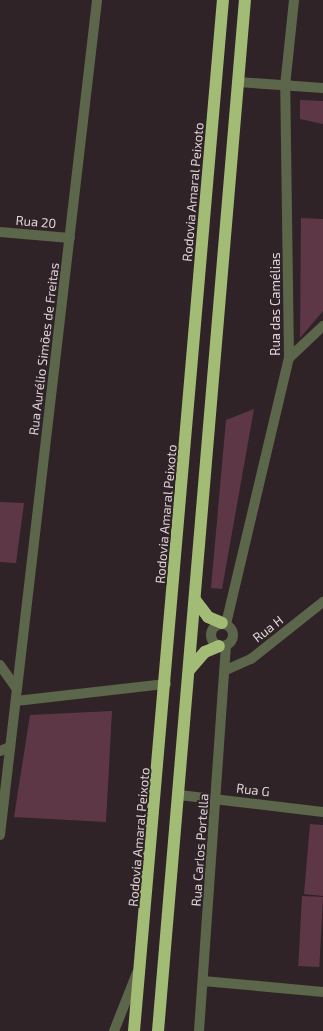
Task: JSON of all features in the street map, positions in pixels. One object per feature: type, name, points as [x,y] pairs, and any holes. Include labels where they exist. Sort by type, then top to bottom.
[{"type":"highway","name":"Rodovia Amaral Peixoto","points":[[134,1031],[166,684],[224,0]]},
{"type":"highway","points":[[158,1031],[196,601],[245,0]]},
{"type":"highway","points":[[196,601],[208,617],[224,624]]},
{"type":"highway","points":[[190,670],[204,652],[223,645]]},
{"type":"street","name":"Rua Aurélio Simões de Freitas","points":[[0,835],[97,0]]},
{"type":"street","name":"Rua das Camélias","points":[[224,624],[289,358],[285,86],[294,0]]},
{"type":"street","points":[[238,82],[323,88]]},
{"type":"street","name":"Rua 20","points":[[0,232],[70,238]]},
{"type":"street","points":[[289,358],[323,326]]},
{"type":"street","name":"Rua H","points":[[226,670],[251,659],[323,602]]},
{"type":"street","points":[[223,645],[233,633],[224,624],[215,626],[210,635],[223,645],[226,670]]},
{"type":"street","points":[[0,665],[16,688]]},
{"type":"street","name":"Rua Carlos Portella","points":[[199,1031],[226,670]]},
{"type":"street","points":[[16,701],[166,684]]},
{"type":"street","points":[[0,751],[10,747]]},
{"type":"street","name":"Rua G","points":[[179,795],[217,798],[323,812]]},
{"type":"street","points":[[114,1031],[141,962]]},
{"type":"street","points":[[203,981],[323,992]]},
{"type":"shaded area","points":[[300,100],[323,101],[323,124],[300,119]]},
{"type":"shaded area","points":[[301,218],[323,219],[323,311],[300,338]]},
{"type":"shaded area","points":[[254,409],[222,589],[211,588],[226,420]]},
{"type":"shaded area","points":[[0,502],[24,503],[16,563],[0,562]]},
{"type":"shaded area","points":[[112,711],[106,822],[14,817],[30,715]]},
{"type":"shaded area","points":[[310,824],[323,825],[323,896],[304,894]]},
{"type":"shaded area","points":[[302,896],[323,897],[319,967],[298,966]]}]
